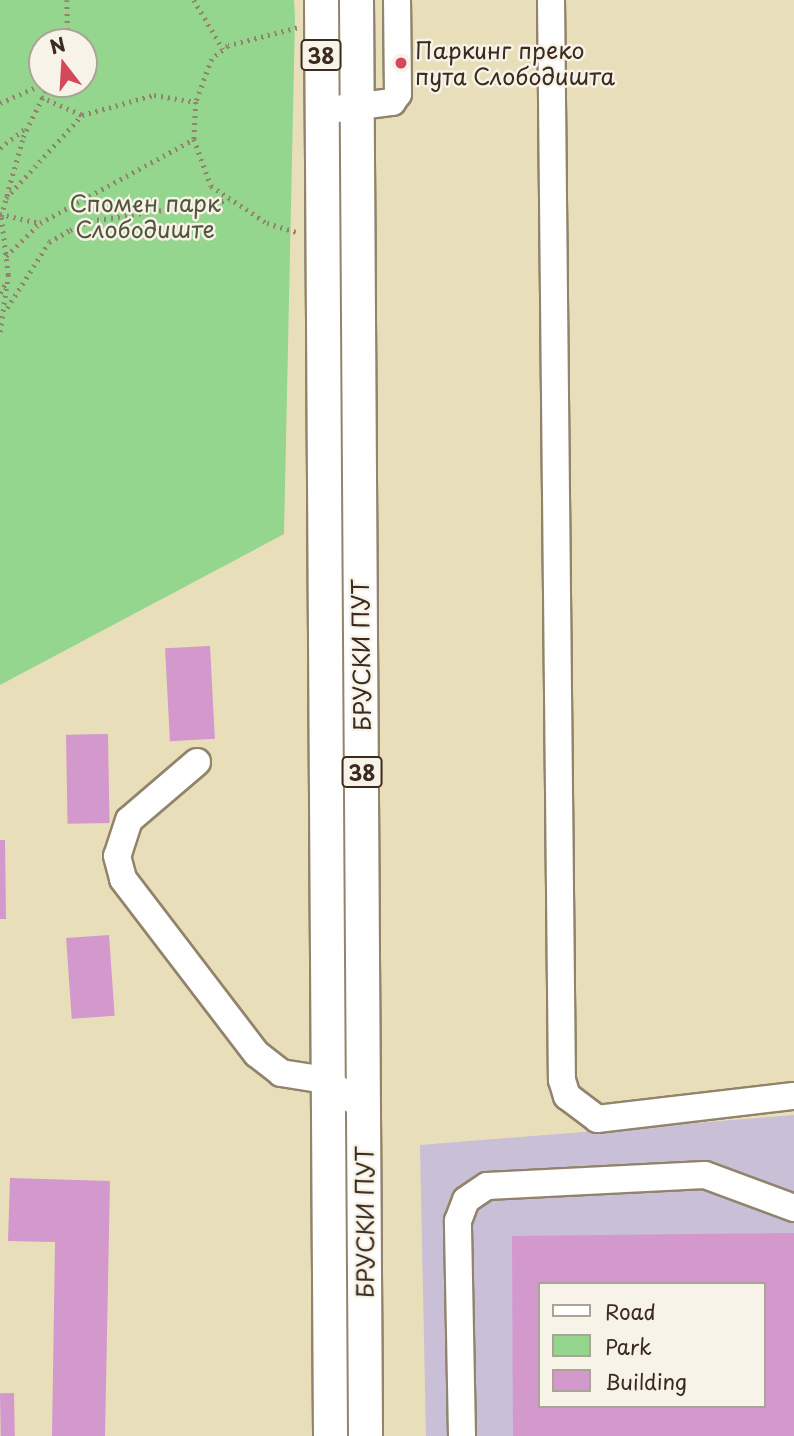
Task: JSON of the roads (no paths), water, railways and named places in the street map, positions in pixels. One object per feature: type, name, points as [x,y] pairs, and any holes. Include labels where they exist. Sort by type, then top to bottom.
[{"type":"main road","name":"БРУСКИ ПУТ","points":[[321,0],[330,1436]]},
{"type":"main road","name":"БРУСКИ ПУТ","points":[[356,0],[365,1043],[365,1436]]},
{"type":"street","points":[[321,111],[392,102],[398,94],[397,0]]},
{"type":"street","points":[[551,0],[562,1080],[567,1096],[597,1119],[794,1096]]},
{"type":"street","points":[[197,762],[130,820],[117,856],[123,879],[257,1054],[281,1073],[326,1080],[365,1109]]},
{"type":"street","points":[[326,1080],[365,1043]]},
{"type":"street","points":[[462,1436],[458,1221],[466,1200],[487,1186],[705,1175],[794,1208]]},
{"type":"place","name":"Паркинг преко пута Слободишта","points":[[401,63]]},
{"type":"park label","name":"Спомен парк Слободиште","points":[[145,216]]}]
